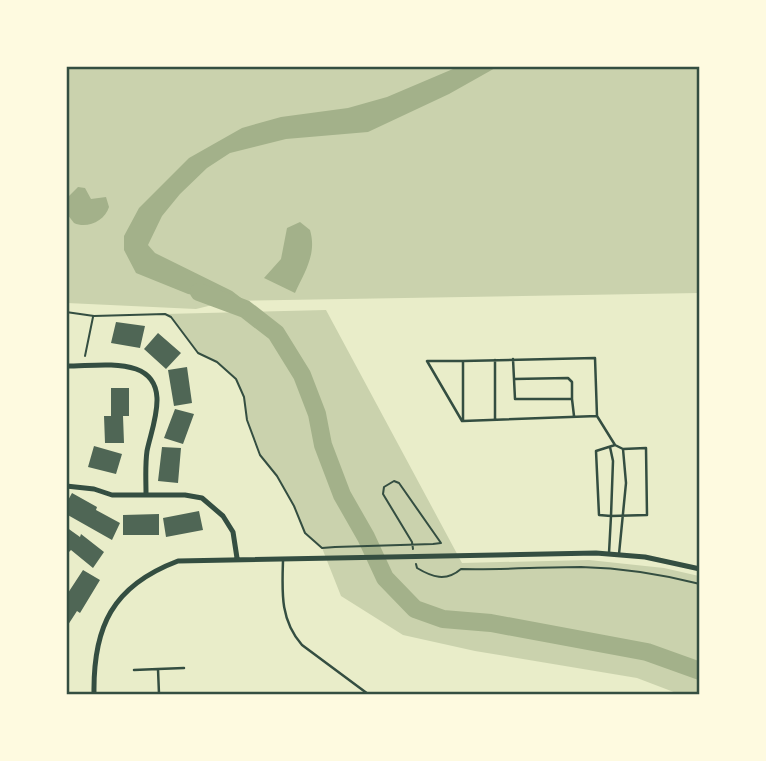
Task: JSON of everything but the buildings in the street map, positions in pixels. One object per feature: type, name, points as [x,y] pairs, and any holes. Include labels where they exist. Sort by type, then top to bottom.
[{"type":"street","points":[[66,366],[124,366],[140,370],[153,383],[158,397],[147,454],[146,494]]},
{"type":"street","points":[[66,486],[112,495],[185,495],[202,498],[223,516],[233,532],[237,558]]},
{"type":"street","points":[[94,695],[96,647],[108,616],[123,595],[153,572],[178,561],[335,556],[619,554],[699,569]]},
{"type":"lane","points":[[463,421],[427,361],[596,358],[597,416],[612,446],[609,554]]},
{"type":"lane","points":[[513,359],[514,399],[572,399]]},
{"type":"lane","points":[[495,360],[495,420]]},
{"type":"lane","points":[[463,361],[463,421]]},
{"type":"lane","points":[[513,379],[568,378],[572,382],[574,417]]},
{"type":"lane","points":[[463,421],[597,416]]},
{"type":"lane","points":[[612,446],[623,449],[646,449],[647,515],[598,515],[596,451],[612,446]]},
{"type":"lane","points":[[619,554],[626,483],[623,449]]},
{"type":"lane","points":[[282,557],[282,605],[294,636],[368,695]]},
{"type":"lane","points":[[134,670],[184,668]]},
{"type":"lane","points":[[158,669],[159,695]]},
{"type":"path","points":[[66,312],[94,316],[165,314],[176,322],[198,353],[217,362],[236,379],[244,397],[247,420],[260,455],[277,476],[305,533],[322,548],[441,543]]},
{"type":"path","points":[[83,366],[94,316]]},
{"type":"shaded area","points":[[460,66],[497,67],[449,94],[368,132],[286,139],[230,153],[207,168],[180,194],[162,216],[148,245],[155,253],[232,291],[245,301],[188,294],[136,273],[124,250],[124,236],[139,208],[189,158],[242,128],[281,117],[348,108],[387,97]]},
{"type":"shaded area","points":[[66,67],[699,67],[699,293],[229,301],[196,309],[67,303]]},
{"type":"shaded area","points":[[78,187],[85,188],[91,199],[106,197],[109,207],[107,212],[95,223],[79,225],[67,214],[67,198]]},
{"type":"shaded area","points":[[300,222],[310,230],[312,247],[309,262],[295,293],[264,278],[281,259],[287,228]]},
{"type":"shaded area","points":[[326,310],[462,563],[589,560],[664,568],[699,576],[699,694],[679,694],[637,678],[475,651],[403,635],[341,596],[322,548],[305,533],[277,476],[260,455],[247,420],[244,397],[236,379],[217,362],[198,353],[171,317],[165,314]]},
{"type":"waterway","points":[[199,292],[245,309],[276,333],[302,375],[317,414],[323,445],[342,495],[385,578],[415,609],[443,619],[491,623],[647,652],[700,671]]}]
